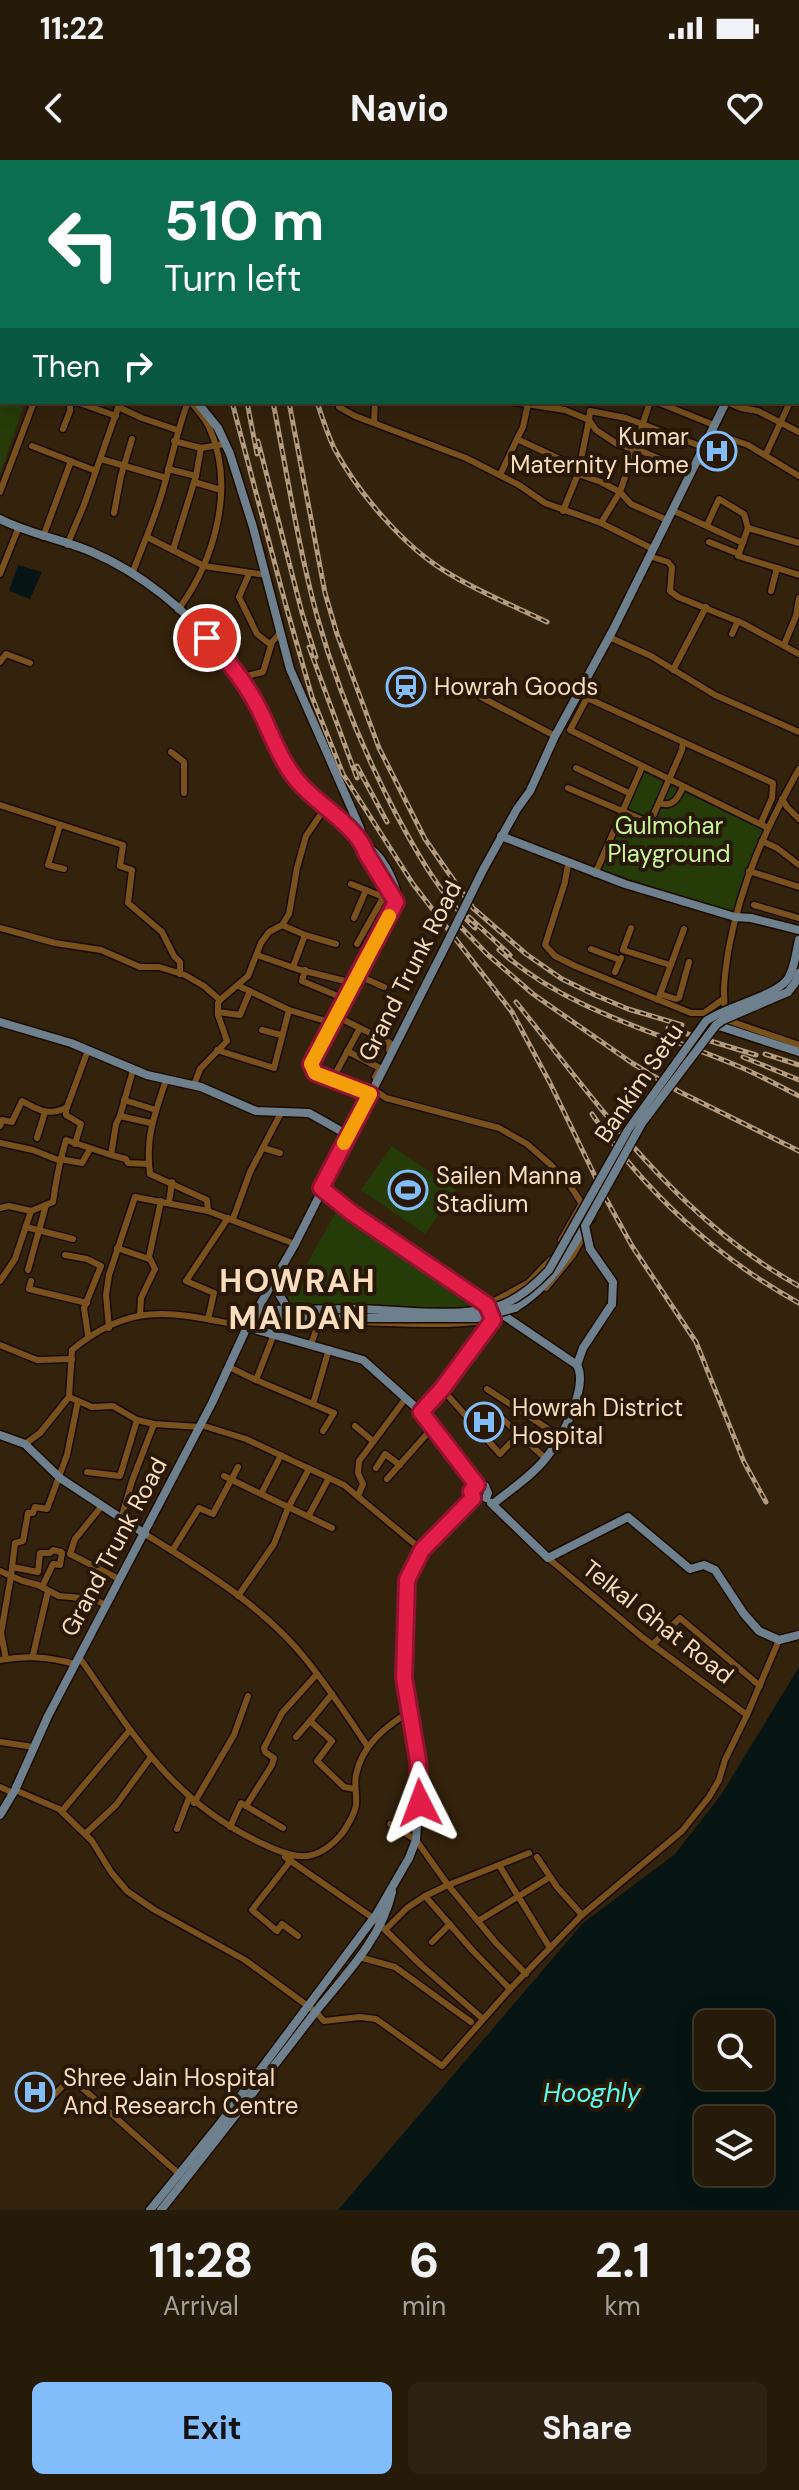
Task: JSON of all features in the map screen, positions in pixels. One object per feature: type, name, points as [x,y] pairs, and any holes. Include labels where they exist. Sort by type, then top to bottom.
[{"type":"main road","points":[[199,404],[218,428],[225,444],[253,527],[290,669],[360,828],[364,845]]},
{"type":"main road","name":"Grand Trunk Road","points":[[0,1815],[200,1426],[247,1327],[295,1244],[483,870],[530,791],[555,736],[609,637],[726,404]]},
{"type":"main road","points":[[0,519],[18,529],[91,552],[144,581],[178,610],[220,652],[256,704],[286,766],[302,786],[372,849],[394,882],[398,898],[311,1064],[315,1073],[332,1081],[372,1091]]},
{"type":"main road","points":[[501,836],[595,874],[735,917],[799,930]]},
{"type":"main road","name":"Bankim Setu","points":[[255,1312],[362,1314],[477,1311],[515,1299],[549,1270],[628,1130],[706,1021],[785,983],[794,965],[799,940]]},
{"type":"main road","name":"Bankim Setu","points":[[255,1312],[288,1309],[345,1319],[362,1314],[478,1318],[515,1308],[533,1297],[560,1268],[642,1123],[716,1025],[788,992],[799,973]]},
{"type":"main road","points":[[0,1022],[71,1043],[133,1070],[194,1085],[256,1111],[309,1113],[348,1135]]},
{"type":"main road","points":[[716,1025],[799,1052]]},
{"type":"main road","points":[[321,1188],[352,1213],[506,1316],[580,1370],[580,1385],[569,1419],[546,1459],[489,1501],[473,1498]]},
{"type":"main road","points":[[577,1365],[583,1348],[612,1304],[613,1282],[590,1249],[585,1226]]},
{"type":"main road","points":[[276,1277],[277,1291],[288,1309]]},
{"type":"main road","points":[[247,1327],[363,1360],[434,1426],[477,1485]]},
{"type":"main road","points":[[558,1352],[583,1348]]},
{"type":"main road","points":[[0,1435],[25,1444],[60,1478],[145,1534]]},
{"type":"main road","points":[[473,1498],[471,1491],[482,1484],[487,1488],[489,1501],[543,1553],[628,1517],[690,1569],[704,1565],[715,1570],[759,1631],[779,1640],[799,1635]]},
{"type":"main road","points":[[150,2210],[222,2121],[373,1918],[394,1887],[416,1840],[420,1785],[404,1663],[406,1589],[411,1570],[422,1550],[473,1498]]},
{"type":"main road","points":[[161,2210],[384,1927],[394,1887]]},
{"type":"street","points":[[0,492],[33,404]]},
{"type":"street","points":[[63,429],[70,404]]},
{"type":"street","points":[[83,404],[116,416]]},
{"type":"street","points":[[132,574],[147,537],[177,430],[188,404]]},
{"type":"street","points":[[178,610],[193,590],[204,566],[217,521],[221,490],[215,446],[208,424],[191,404]]},
{"type":"street","points":[[374,422],[375,404]]},
{"type":"street","points":[[500,475],[517,439],[528,404],[565,410],[589,420],[596,430],[617,444],[691,472]]},
{"type":"street","points":[[563,511],[578,471],[592,404]]},
{"type":"street","points":[[601,523],[620,492],[649,404]]},
{"type":"street","points":[[663,404],[766,454],[799,476]]},
{"type":"street","points":[[732,404],[758,411],[799,432]]},
{"type":"street","points":[[766,454],[789,404]]},
{"type":"street","points":[[67,545],[119,405],[142,418],[177,430]]},
{"type":"street","points":[[339,407],[466,458],[545,503],[601,523],[668,562],[672,567],[670,591],[678,597],[738,621],[799,654]]},
{"type":"street","points":[[590,411],[626,418],[703,447]]},
{"type":"street","points":[[114,513],[132,439]]},
{"type":"street","points":[[517,439],[620,492],[631,504],[667,520]]},
{"type":"street","points":[[174,441],[201,448],[225,444]]},
{"type":"street","points":[[32,446],[96,471]]},
{"type":"street","points":[[173,550],[195,479],[201,448]]},
{"type":"street","points":[[101,459],[166,478]]},
{"type":"street","points":[[697,460],[713,468]]},
{"type":"street","points":[[43,537],[71,461]]},
{"type":"street","points":[[168,469],[221,490]]},
{"type":"street","points":[[707,525],[719,499],[744,514],[748,528],[739,554]]},
{"type":"street","points":[[672,510],[743,543]]},
{"type":"street","points":[[748,528],[799,543]]},
{"type":"street","points":[[0,574],[18,529]]},
{"type":"street","points":[[147,537],[204,566],[266,575]]},
{"type":"street","points":[[709,542],[749,561],[799,575]]},
{"type":"street","points":[[771,591],[777,568]]},
{"type":"street","points":[[249,574],[239,597],[257,634],[271,645]]},
{"type":"street","points":[[784,645],[796,616],[799,598]]},
{"type":"street","points":[[673,670],[706,607]]},
{"type":"street","points":[[732,634],[738,621]]},
{"type":"street","points":[[238,678],[263,672],[271,645],[281,633]]},
{"type":"street","points":[[609,637],[651,656],[715,695],[799,732]]},
{"type":"street","points":[[0,662],[6,654],[30,663]]},
{"type":"street","points":[[481,697],[555,736]]},
{"type":"street","points":[[765,826],[570,730],[587,698],[773,783],[772,798],[762,841],[735,917],[723,978],[722,1000],[727,1020],[799,1045]]},
{"type":"street","points":[[568,788],[650,823],[683,742]]},
{"type":"street","points":[[171,752],[184,762],[184,793]]},
{"type":"street","points":[[595,874],[642,767]]},
{"type":"street","points":[[576,768],[629,793]]},
{"type":"street","points":[[765,826],[799,769]]},
{"type":"street","points":[[659,803],[664,805],[678,799],[683,787]]},
{"type":"street","points":[[782,799],[799,819]]},
{"type":"street","points":[[0,805],[123,845],[120,866],[132,870],[128,903],[162,932],[180,962],[180,974]]},
{"type":"street","points":[[194,1085],[200,1069],[227,1041],[218,1003],[248,976],[261,943],[269,932],[282,925],[289,914],[306,836],[325,808]]},
{"type":"street","points":[[60,825],[48,865],[64,869]]},
{"type":"street","points":[[762,841],[799,865]]},
{"type":"street","points":[[568,864],[545,945],[555,956],[691,1013],[704,1013],[722,1000]]},
{"type":"street","points":[[749,871],[799,887]]},
{"type":"street","points":[[351,884],[396,902]]},
{"type":"street","points":[[354,918],[366,890]]},
{"type":"street","points":[[357,944],[383,898]]},
{"type":"street","points":[[754,905],[799,918]]},
{"type":"street","points":[[282,925],[336,944]]},
{"type":"street","points":[[0,928],[55,943],[101,950],[140,967],[159,967],[204,986],[220,1000]]},
{"type":"street","points":[[615,972],[631,928]]},
{"type":"street","points":[[659,997],[684,929]]},
{"type":"street","points":[[293,967],[305,935]]},
{"type":"street","points":[[591,949],[620,960]]},
{"type":"street","points":[[623,950],[670,965]]},
{"type":"street","points":[[257,955],[293,967],[384,987]]},
{"type":"street","points":[[659,997],[678,999],[689,962]]},
{"type":"street","points":[[305,970],[302,981],[345,999]]},
{"type":"street","points":[[239,986],[289,1010],[358,1027]]},
{"type":"street","points":[[218,1012],[240,1015],[250,991]]},
{"type":"street","points":[[217,1050],[274,1068],[289,1010]]},
{"type":"street","points":[[332,1081],[359,1030],[363,1029],[391,1044],[374,1078],[372,1091]]},
{"type":"street","points":[[262,1030],[281,1035]]},
{"type":"street","points":[[75,1144],[81,1124],[66,1115],[67,1107],[88,1050]]},
{"type":"street","points":[[347,1051],[380,1068]]},
{"type":"street","points":[[111,1155],[116,1124],[133,1070]]},
{"type":"street","points":[[166,1080],[147,1145],[150,1174],[207,1200],[208,1211]]},
{"type":"street","points":[[345,1319],[354,1322],[493,1320],[506,1316],[529,1303],[546,1288],[573,1255],[592,1217],[571,1187],[527,1144],[499,1128],[386,1098],[372,1091]]},
{"type":"street","points":[[372,1091],[386,1098]]},
{"type":"street","points":[[124,1100],[156,1110]]},
{"type":"street","points":[[0,1126],[2,1120],[12,1122],[22,1101],[45,1112],[67,1107]]},
{"type":"street","points":[[208,1319],[214,1293],[186,1280],[230,1219],[282,1111]]},
{"type":"street","points":[[37,1138],[45,1112]]},
{"type":"street","points":[[120,1116],[151,1123]]},
{"type":"street","points":[[0,1208],[9,1206],[31,1211],[53,1202],[59,1160],[66,1140],[126,1159],[128,1163],[149,1164]]},
{"type":"street","points":[[0,1143],[33,1150],[59,1160],[82,1163],[90,1149]]},
{"type":"street","points":[[263,1148],[280,1153]]},
{"type":"street","points":[[149,1259],[172,1182]]},
{"type":"street","points":[[109,1328],[106,1295],[117,1248],[135,1197],[208,1211],[295,1244]]},
{"type":"street","points":[[28,1270],[46,1205]]},
{"type":"street","points":[[493,1320],[487,1305],[528,1283],[548,1265],[581,1205]]},
{"type":"street","points":[[0,1281],[15,1259],[31,1211]]},
{"type":"street","points":[[26,1227],[73,1239]]},
{"type":"street","points":[[117,1248],[149,1259],[154,1264],[155,1269],[141,1298],[140,1315]]},
{"type":"street","points":[[65,1255],[87,1259],[101,1266],[84,1308],[88,1335]]},
{"type":"street","points":[[31,1281],[29,1289],[87,1303]]},
{"type":"street","points":[[25,1444],[40,1433],[69,1397],[72,1350],[88,1335],[140,1315],[157,1312],[247,1327]]},
{"type":"street","points":[[311,1344],[318,1314]]},
{"type":"street","points":[[421,1412],[493,1320]]},
{"type":"street","points":[[256,1380],[274,1334]]},
{"type":"street","points":[[0,1345],[37,1360],[72,1359]]},
{"type":"street","points":[[313,1404],[329,1349]]},
{"type":"street","points":[[229,1367],[334,1413],[323,1431]]},
{"type":"street","points":[[442,1389],[500,1454],[519,1434]]},
{"type":"street","points":[[487,1389],[559,1436]]},
{"type":"street","points":[[69,1397],[92,1407],[113,1406],[137,1420],[154,1424],[200,1426],[229,1432],[344,1485],[422,1550]]},
{"type":"street","points":[[358,1496],[363,1484],[357,1467],[406,1398]]},
{"type":"street","points":[[78,1401],[60,1478],[47,1509],[35,1507],[33,1513],[28,1513],[23,1541],[15,1543],[1,1633],[3,1659],[33,1655],[77,1660],[151,1757],[192,1801],[230,1827],[291,1860],[373,1918],[483,2019]]},
{"type":"street","points":[[476,1428],[496,1413],[546,1459]]},
{"type":"street","points":[[87,1472],[120,1476],[137,1420]]},
{"type":"street","points":[[121,1519],[154,1424]]},
{"type":"street","points":[[355,1426],[373,1441]]},
{"type":"street","points":[[387,1479],[434,1426]]},
{"type":"street","points":[[376,1468],[385,1454],[400,1465]]},
{"type":"street","points":[[261,1494],[281,1455]]},
{"type":"street","points":[[172,1551],[199,1508],[213,1514],[238,1467]]},
{"type":"street","points":[[238,1596],[274,1544],[288,1508],[309,1469]]},
{"type":"street","points":[[224,1476],[332,1528]]},
{"type":"street","points":[[309,1515],[329,1478]]},
{"type":"street","points":[[33,1655],[45,1589],[53,1564],[60,1565],[75,1539],[101,1507]]},
{"type":"street","points":[[145,1534],[238,1596],[274,1626],[308,1661],[368,1747]]},
{"type":"street","points":[[12,1567],[38,1572],[40,1553],[53,1550],[66,1553],[119,1579]]},
{"type":"street","name":"Telkal Ghat Road","points":[[543,1553],[652,1645],[747,1715]]},
{"type":"street","points":[[0,1571],[59,1596],[93,1599],[106,1605]]},
{"type":"street","points":[[652,1645],[680,1618],[760,1686]]},
{"type":"street","points":[[0,1787],[62,1811],[85,1834],[127,1891],[153,1909],[245,1960],[324,2021],[360,2017],[376,2019],[442,2066],[510,1989],[582,1915],[682,1831],[709,1797],[779,1640]]},
{"type":"street","points":[[246,1806],[274,1760],[264,1748],[277,1721],[317,1674]]},
{"type":"street","points":[[296,1737],[332,1694]]},
{"type":"street","points":[[177,1829],[234,1735],[248,1696]]},
{"type":"street","points":[[279,1853],[302,1858],[323,1850],[340,1836],[356,1809],[355,1789],[362,1756],[389,1724],[409,1712]]},
{"type":"street","points":[[310,1721],[332,1741],[317,1761],[344,1787],[355,1789]]},
{"type":"street","points":[[62,1811],[130,1730]]},
{"type":"street","points":[[0,1742],[34,1747]]},
{"type":"street","points":[[85,1834],[116,1805],[151,1757]]},
{"type":"street","points":[[230,1827],[241,1803],[283,1828]]},
{"type":"street","points":[[390,1824],[416,1840],[448,1885],[526,1974]]},
{"type":"street","points":[[384,1927],[425,1896],[529,1853]]},
{"type":"street","points":[[537,1857],[582,1915]]},
{"type":"street","points":[[291,1860],[252,1910],[277,1931],[282,1924],[298,1936]]},
{"type":"street","points":[[499,1865],[550,1948]]},
{"type":"street","points":[[478,1921],[550,1877]]},
{"type":"street","points":[[425,1896],[510,1989]]},
{"type":"street","points":[[432,1942],[450,1924]]},
{"type":"street","points":[[359,1957],[395,1967],[471,2022]]},
{"type":"street","points":[[50,2099],[71,2078],[178,2173]]},
{"type":"green space","points":[[0,404],[24,404],[0,474]]},
{"type":"green space","name":"Gulmohar Playground","points":[[642,772],[763,830],[732,914],[601,869]]},
{"type":"green space","points":[[392,1146],[456,1190],[425,1234],[361,1190]]},
{"type":"green space","points":[[336,1212],[482,1307],[299,1307],[287,1299]]},
{"type":"water","points":[[18,565],[42,572],[30,599],[9,591]]},
{"type":"water","name":"Hooghly","points":[[799,1667],[799,2210],[338,2210],[583,1923],[675,1854],[721,1795]]},
{"type":"railway","points":[[233,404],[312,697],[343,774],[413,884],[512,1012],[632,1246],[696,1342],[744,1462],[766,1502]]},
{"type":"railway","points":[[247,404],[257,454]]},
{"type":"railway","points":[[273,404],[310,590],[351,717],[372,766],[413,845],[441,889],[475,928]]},
{"type":"railway","points":[[289,404],[325,593],[337,634],[379,748],[425,839],[473,908],[526,954],[562,979],[595,995],[628,1009],[682,1025]]},
{"type":"railway","points":[[318,404],[331,442],[344,465],[399,534],[448,573],[547,622]]},
{"type":"railway","points":[[258,441],[316,657]]},
{"type":"railway","points":[[309,647],[357,778]]},
{"type":"railway","points":[[357,766],[387,822]]},
{"type":"railway","points":[[469,917],[510,955]]},
{"type":"railway","points":[[458,924],[533,994],[632,1063],[678,1091],[799,1151]]},
{"type":"railway","points":[[499,950],[525,971],[581,1003],[742,1068],[799,1096]]},
{"type":"railway","points":[[516,1002],[611,1120],[678,1194],[756,1259],[799,1286]]},
{"type":"railway","points":[[668,1028],[756,1055]]},
{"type":"railway","points":[[765,1054],[799,1065]]},
{"type":"railway","points":[[743,1057],[799,1080]]},
{"type":"railway","points":[[592,1114],[635,1170],[684,1220],[739,1265],[799,1303]]},
{"type":"slow traffic","points":[[344,1143],[370,1094],[315,1073],[311,1064],[389,916]]},
{"type":"place","name":"Kumar Maternity Home","points":[[717,451]]},
{"type":"place","name":"Howrah Goods","points":[[406,687]]},
{"type":"place","name":"Sailen Manna Stadium","points":[[408,1190]]},
{"type":"place","name":"Howrah District Hospital","points":[[484,1422]]},
{"type":"place","name":"Shree Jain Hospital And Research Centre","points":[[35,2092]]},
{"type":"district","name":"HOWRAH MAIDAN","points":[[298,1300]]},
{"type":"route","points":[[207,638],[256,704],[286,766],[302,786],[364,845],[396,902],[311,1064],[315,1073],[370,1094],[321,1188],[352,1213],[487,1305],[493,1320],[421,1412],[477,1485],[471,1491],[473,1498],[422,1550],[407,1580],[404,1678],[418,1761],[420,1803]]}]
